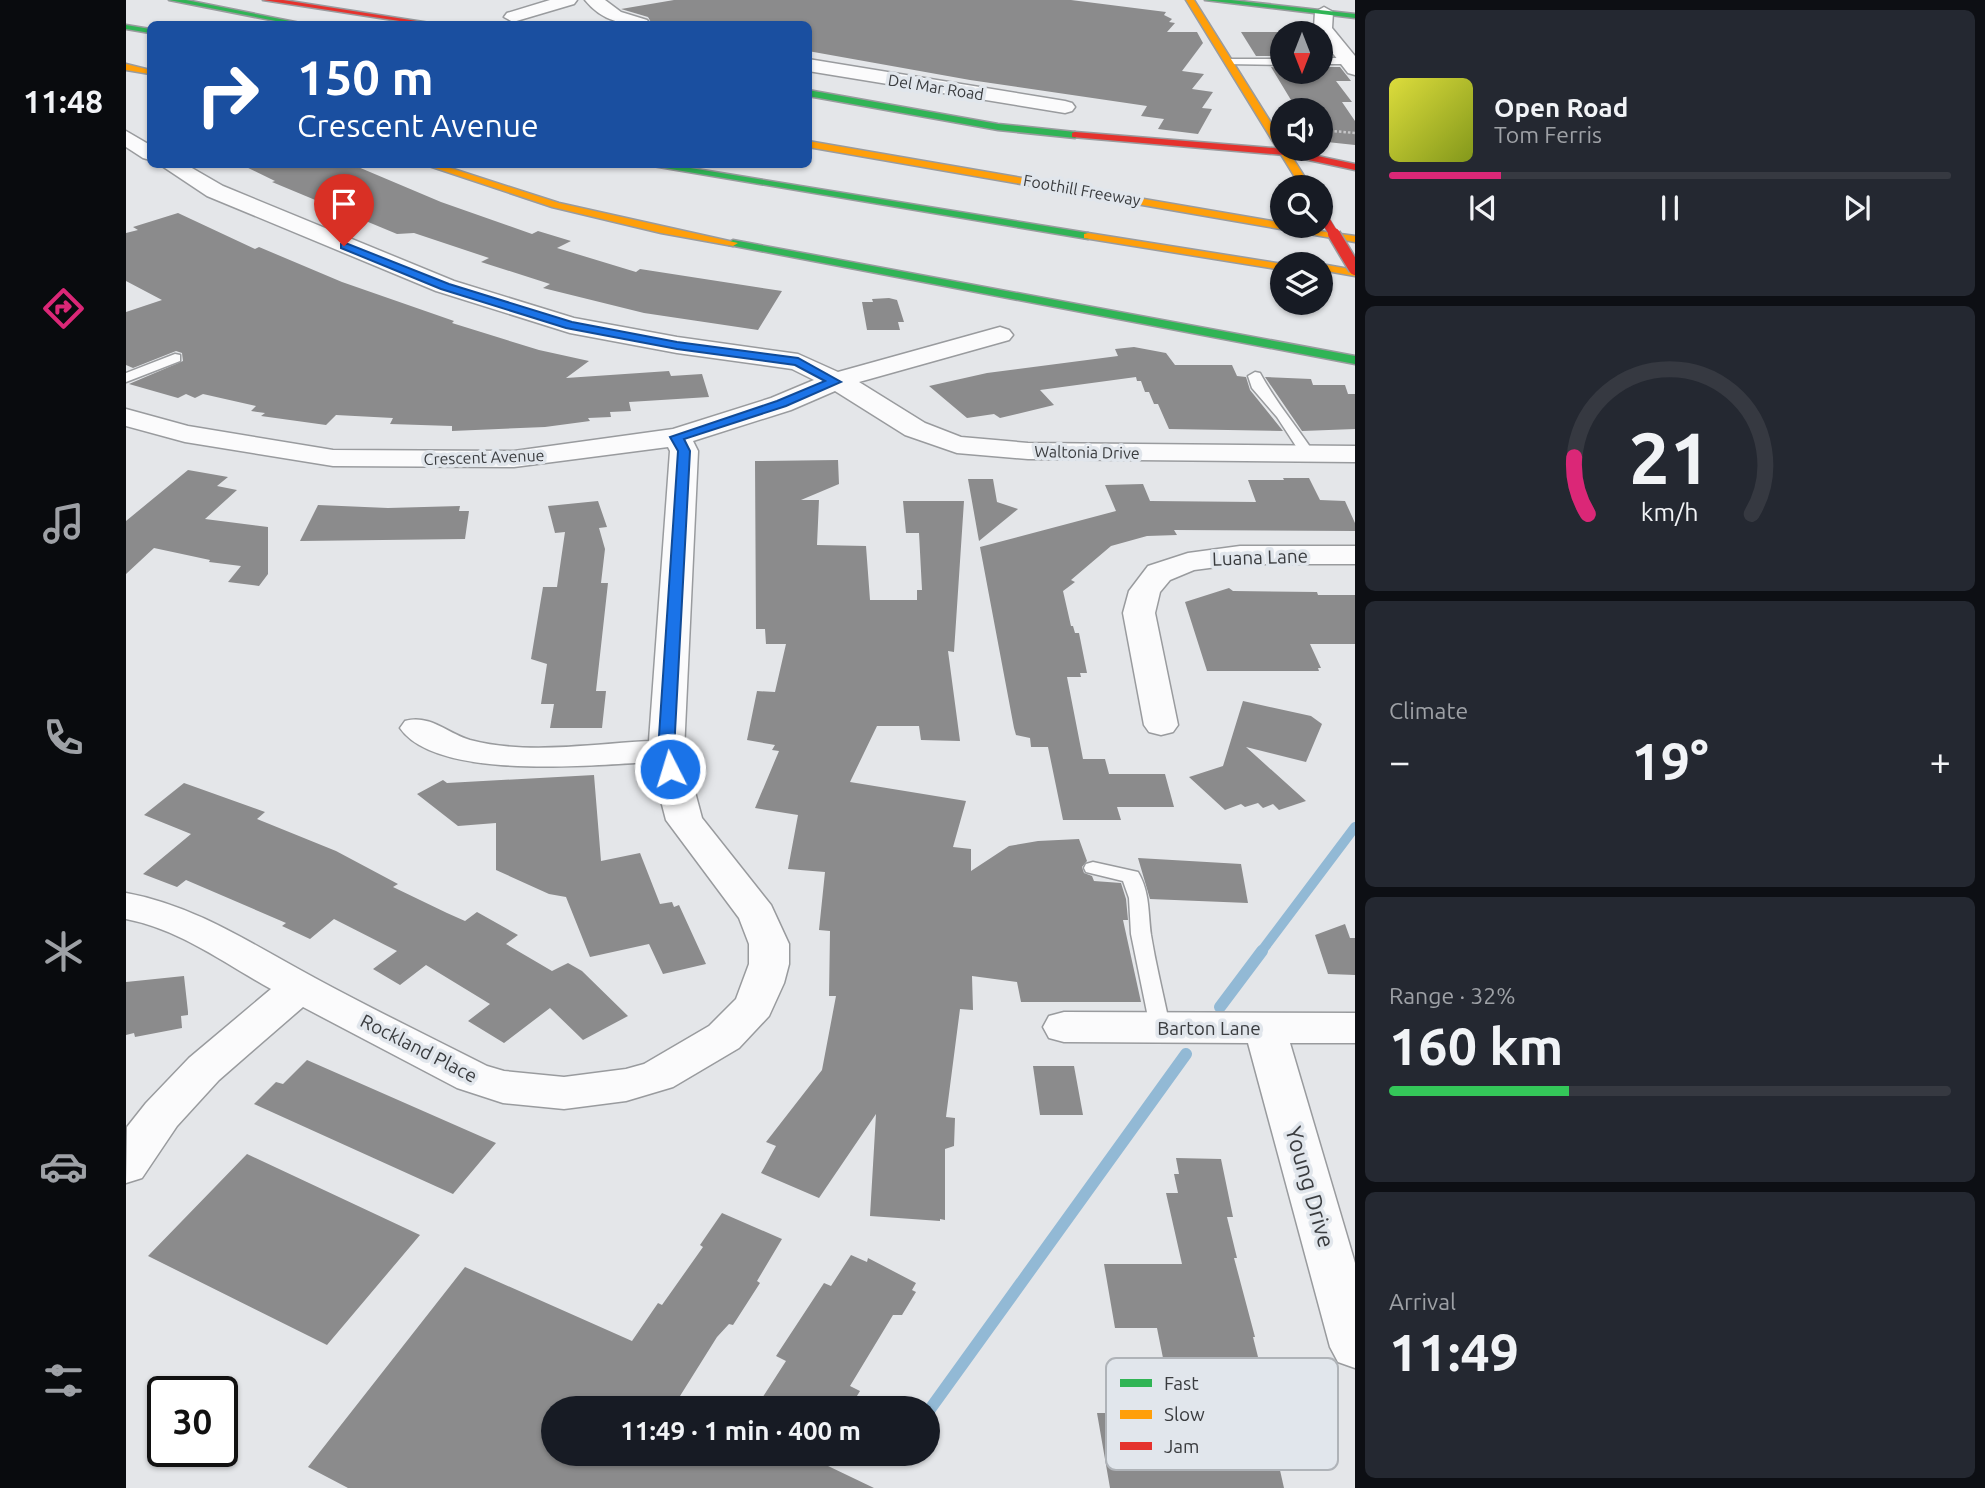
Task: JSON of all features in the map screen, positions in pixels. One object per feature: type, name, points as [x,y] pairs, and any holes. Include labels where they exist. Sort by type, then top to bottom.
[{"type":"main road","points":[[173,0],[285,21]]},
{"type":"main road","points":[[267,0],[411,21]]},
{"type":"main road","points":[[1190,0],[1270,130]]},
{"type":"main road","points":[[1209,0],[1355,16]]},
{"type":"main road","points":[[126,27],[147,30]]},
{"type":"main road","points":[[126,67],[147,71]]},
{"type":"main road","points":[[812,94],[929,116],[1063,135],[1270,151]]},
{"type":"main road","name":"Foothill Freeway","points":[[812,145],[1355,239]]},
{"type":"main road","points":[[1327,161],[1355,167]]},
{"type":"main road","points":[[1026,165],[1121,184],[1211,213]]},
{"type":"main road","points":[[439,168],[556,205],[662,230],[1355,360]]},
{"type":"main road","points":[[671,168],[1270,261]]},
{"type":"main road","name":"Foothill Freeway","points":[[904,189],[1270,260]]},
{"type":"main road","points":[[1333,233],[1355,271]]},
{"type":"main road","points":[[1333,268],[1355,271]]},
{"type":"main road","points":[[1333,275],[1355,279]]},
{"type":"street","points":[[513,17],[568,0]]},
{"type":"street","points":[[594,0],[615,16],[631,21]]},
{"type":"street","points":[[1324,12],[1323,27],[1352,65]]},
{"type":"street","name":"Del Mar Road","points":[[812,66],[1065,107]]},
{"type":"street","points":[[126,137],[147,151]]},
{"type":"street","name":"Waltonia Drive","points":[[176,168],[215,191],[445,286],[570,325],[677,345],[798,362],[864,395],[915,429],[957,445],[1028,451],[1355,454]]},
{"type":"street","points":[[835,382],[1000,335]]},
{"type":"street","name":"Crescent Avenue","points":[[126,417],[185,434],[333,458],[514,459],[677,437],[781,404],[835,382]]},
{"type":"street","name":"Rockland Place","points":[[126,906],[149,908],[186,925],[300,988],[472,1077],[503,1087],[564,1093],[591,1091],[648,1079],[724,1037],[754,1006],[769,964],[769,944],[757,914],[684,820],[666,751],[684,451],[677,437]]},
{"type":"street","name":"Luana Lane","points":[[1161,725],[1139,613],[1145,591],[1159,573],[1188,562],[1240,555],[1355,555]]},
{"type":"street","points":[[417,728],[452,746],[486,753],[527,755],[666,751]]},
{"type":"street","points":[[126,1166],[143,1135],[186,1084],[300,988]]},
{"type":"street","name":"Barton Lane","points":[[1064,1027],[1355,1028]]},
{"type":"street","name":"Young Drive","points":[[1265,1028],[1355,1347]]},
{"type":"lane","points":[[1228,62],[1270,62]]},
{"type":"lane","points":[[1334,63],[1352,65]]},
{"type":"lane","points":[[126,378],[175,358]]},
{"type":"lane","points":[[1255,376],[1259,388],[1282,415],[1308,454]]},
{"type":"lane","points":[[1093,868],[1130,876],[1139,898],[1142,934],[1160,1027]]},
{"type":"path","points":[[1333,131],[1355,133]]},
{"type":"building","points":[[674,0],[1071,0],[1166,12],[1164,15],[1172,19],[1169,22],[1175,23],[1167,32],[1197,32],[1203,43],[1182,71],[1204,74],[1192,89],[1213,92],[1202,108],[1212,109],[1198,134],[1158,129],[1164,119],[1141,116],[1147,106],[970,80],[812,52],[812,21],[650,21],[648,17],[621,9]]},
{"type":"building","points":[[1241,32],[1270,32],[1270,56],[1256,56]]},
{"type":"building","points":[[1334,67],[1340,67],[1351,81],[1336,81],[1352,102],[1342,102],[1355,121],[1355,145],[1333,143],[1333,98],[1290,98],[1281,84],[1334,84]]},
{"type":"building","points":[[248,168],[360,168],[441,202],[532,234],[538,231],[571,241],[557,248],[636,272],[640,269],[782,291],[758,330],[644,313],[543,288],[550,284],[481,262],[489,258],[414,233],[397,234],[272,182],[275,181]]},
{"type":"building","points":[[178,213],[255,249],[259,247],[342,282],[454,321],[452,323],[539,350],[589,361],[566,378],[669,371],[671,376],[702,374],[709,397],[629,402],[631,411],[610,412],[611,417],[588,418],[590,421],[545,427],[452,431],[452,426],[390,424],[393,418],[336,415],[326,425],[261,416],[265,413],[251,411],[256,406],[203,394],[195,398],[186,394],[178,398],[129,384],[183,361],[182,353],[176,351],[133,368],[126,365],[126,312],[162,300],[126,281],[126,233],[138,230],[133,227]]},
{"type":"building","points":[[889,298],[897,300],[904,322],[898,322],[900,330],[867,330],[862,302]]},
{"type":"building","points":[[1134,347],[1166,353],[1175,365],[1232,365],[1237,376],[1246,377],[1250,390],[1283,431],[1169,429],[1158,404],[1154,404],[1149,392],[1145,392],[1141,381],[1137,381],[1136,377],[1040,390],[1054,405],[1000,418],[994,414],[967,418],[929,386],[987,373],[1118,356],[1115,349]]},
{"type":"building","points":[[1265,377],[1311,379],[1313,385],[1345,385],[1348,394],[1355,394],[1355,429],[1302,431]]},
{"type":"building","points":[[838,460],[839,484],[801,500],[819,500],[817,545],[866,546],[870,600],[917,600],[917,590],[922,590],[919,533],[906,533],[903,501],[964,501],[954,652],[948,651],[960,741],[921,740],[919,726],[877,726],[850,782],[966,801],[953,847],[971,849],[971,871],[1009,846],[1079,839],[1087,861],[1082,867],[1084,873],[1092,876],[1094,881],[1121,883],[1128,920],[1123,920],[1141,1002],[1021,1002],[1017,982],[972,976],[973,1010],[960,1009],[946,1117],[955,1118],[954,1146],[945,1149],[945,1220],[940,1221],[870,1216],[876,1114],[819,1198],[761,1173],[776,1146],[766,1142],[822,1070],[836,996],[829,996],[830,931],[819,930],[825,872],[788,869],[798,815],[755,808],[779,751],[772,750],[775,745],[747,740],[757,691],[775,692],[786,644],[766,644],[765,629],[756,629],[755,461]]},
{"type":"building","points":[[188,470],[228,477],[217,486],[237,490],[205,519],[268,527],[268,574],[259,586],[228,582],[241,566],[209,562],[210,560],[154,548],[126,574],[126,521]]},
{"type":"building","points":[[1283,478],[1309,478],[1320,500],[1345,501],[1355,523],[1355,531],[1174,530],[1177,535],[1147,536],[1111,546],[1071,580],[1075,582],[1063,591],[1071,626],[1075,633],[1079,633],[1087,673],[1080,673],[1081,677],[1067,677],[1083,759],[1105,759],[1109,774],[1165,774],[1174,807],[1117,807],[1121,820],[1063,820],[1048,747],[1031,747],[1030,738],[1016,735],[980,547],[1116,511],[1105,485],[1143,484],[1150,501],[1256,502],[1248,480],[1284,480]]},
{"type":"building","points":[[968,479],[993,479],[997,502],[1018,509],[979,541]]},
{"type":"building","points":[[598,501],[607,527],[599,528],[605,549],[601,583],[608,583],[596,691],[606,691],[602,728],[550,728],[554,704],[541,704],[547,664],[531,659],[543,587],[557,587],[565,532],[555,533],[548,506]]},
{"type":"building","points":[[318,505],[388,508],[460,506],[459,511],[469,511],[465,539],[300,541]]},
{"type":"building","points":[[1229,588],[1233,591],[1355,595],[1355,644],[1310,644],[1321,668],[1318,668],[1319,671],[1207,671],[1185,602]]},
{"type":"building","points":[[1243,701],[1311,716],[1322,724],[1306,762],[1246,747],[1306,801],[1279,810],[1273,804],[1263,808],[1258,803],[1245,807],[1241,804],[1225,810],[1189,777],[1223,766]]},
{"type":"building","points":[[594,775],[601,861],[640,853],[660,904],[672,902],[674,907],[679,905],[706,964],[663,974],[649,944],[590,957],[566,897],[549,894],[496,870],[496,823],[458,826],[417,794],[443,780],[447,783]]},
{"type":"building","points":[[184,783],[265,812],[257,819],[336,851],[398,884],[393,887],[465,921],[477,912],[518,935],[506,944],[552,971],[568,963],[582,971],[628,1016],[583,1040],[550,1008],[504,1043],[468,1021],[490,1004],[426,965],[400,985],[373,969],[397,951],[334,919],[310,939],[282,926],[286,923],[186,880],[177,887],[143,874],[191,834],[144,815]]},
{"type":"building","points":[[1138,858],[1241,864],[1248,903],[1150,899]]},
{"type":"building","points":[[1345,924],[1350,938],[1355,938],[1355,975],[1328,974],[1315,935]]},
{"type":"building","points":[[184,976],[188,1015],[181,1016],[182,1028],[135,1037],[134,1033],[126,1035],[126,982]]},
{"type":"building","points":[[307,1060],[496,1143],[453,1194],[254,1104],[276,1082],[283,1084]]},
{"type":"building","points":[[1033,1066],[1074,1066],[1083,1115],[1040,1115]]},
{"type":"building","points":[[247,1154],[420,1235],[327,1345],[148,1256]]},
{"type":"building","points":[[1176,1158],[1221,1159],[1233,1217],[1227,1217],[1237,1258],[1234,1258],[1258,1358],[1163,1358],[1157,1328],[1115,1328],[1104,1264],[1182,1264],[1166,1193],[1178,1193],[1174,1174],[1179,1174]]},
{"type":"building","points":[[722,1213],[782,1239],[757,1281],[760,1283],[733,1325],[729,1324],[717,1337],[680,1396],[541,1396],[541,1466],[828,1466],[874,1488],[348,1488],[308,1467],[465,1267],[632,1341],[658,1303],[662,1305],[703,1247],[700,1245]]},
{"type":"building","points":[[851,1255],[867,1262],[868,1258],[916,1283],[912,1290],[916,1292],[902,1315],[893,1315],[850,1386],[860,1391],[857,1396],[763,1396],[786,1361],[776,1356],[824,1283],[831,1286]]},
{"type":"building","points":[[1097,1413],[1106,1413],[1106,1465]]},
{"type":"building","points":[[1107,1470],[1280,1470],[1284,1488],[1110,1488]]},
{"type":"waterway","points":[[1261,952],[1355,827]]},
{"type":"waterway","points":[[1220,1007],[1262,951]]},
{"type":"waterway","points":[[940,1396],[1186,1054]]},
{"type":"traffic: fast","points":[[173,0],[285,21]]},
{"type":"traffic: fast","points":[[1209,0],[1355,16]]},
{"type":"traffic: fast","points":[[126,27],[147,30]]},
{"type":"traffic: fast","points":[[812,94],[998,127],[1075,135]]},
{"type":"traffic: fast","points":[[670,168],[1088,236]]},
{"type":"traffic: fast","points":[[733,243],[1355,360]]},
{"type":"traffic: slow","points":[[1190,0],[1299,175]]},
{"type":"traffic: slow","points":[[126,67],[147,71]]},
{"type":"traffic: slow","points":[[812,145],[1355,239]]},
{"type":"traffic: slow","points":[[440,168],[556,205],[661,230],[733,243]]},
{"type":"traffic: slow","points":[[1088,236],[1270,265]]},
{"type":"traffic: slow","points":[[1333,269],[1355,273]]},
{"type":"traffic: jam","points":[[267,0],[411,21]]},
{"type":"traffic: jam","points":[[1075,135],[1285,152],[1355,167]]},
{"type":"traffic: jam","points":[[1333,233],[1355,269]]},
{"type":"route","points":[[344,246],[445,286],[570,325],[677,345],[798,362],[835,382],[781,404],[677,437],[684,451],[674,656],[666,751],[670,769]]}]
